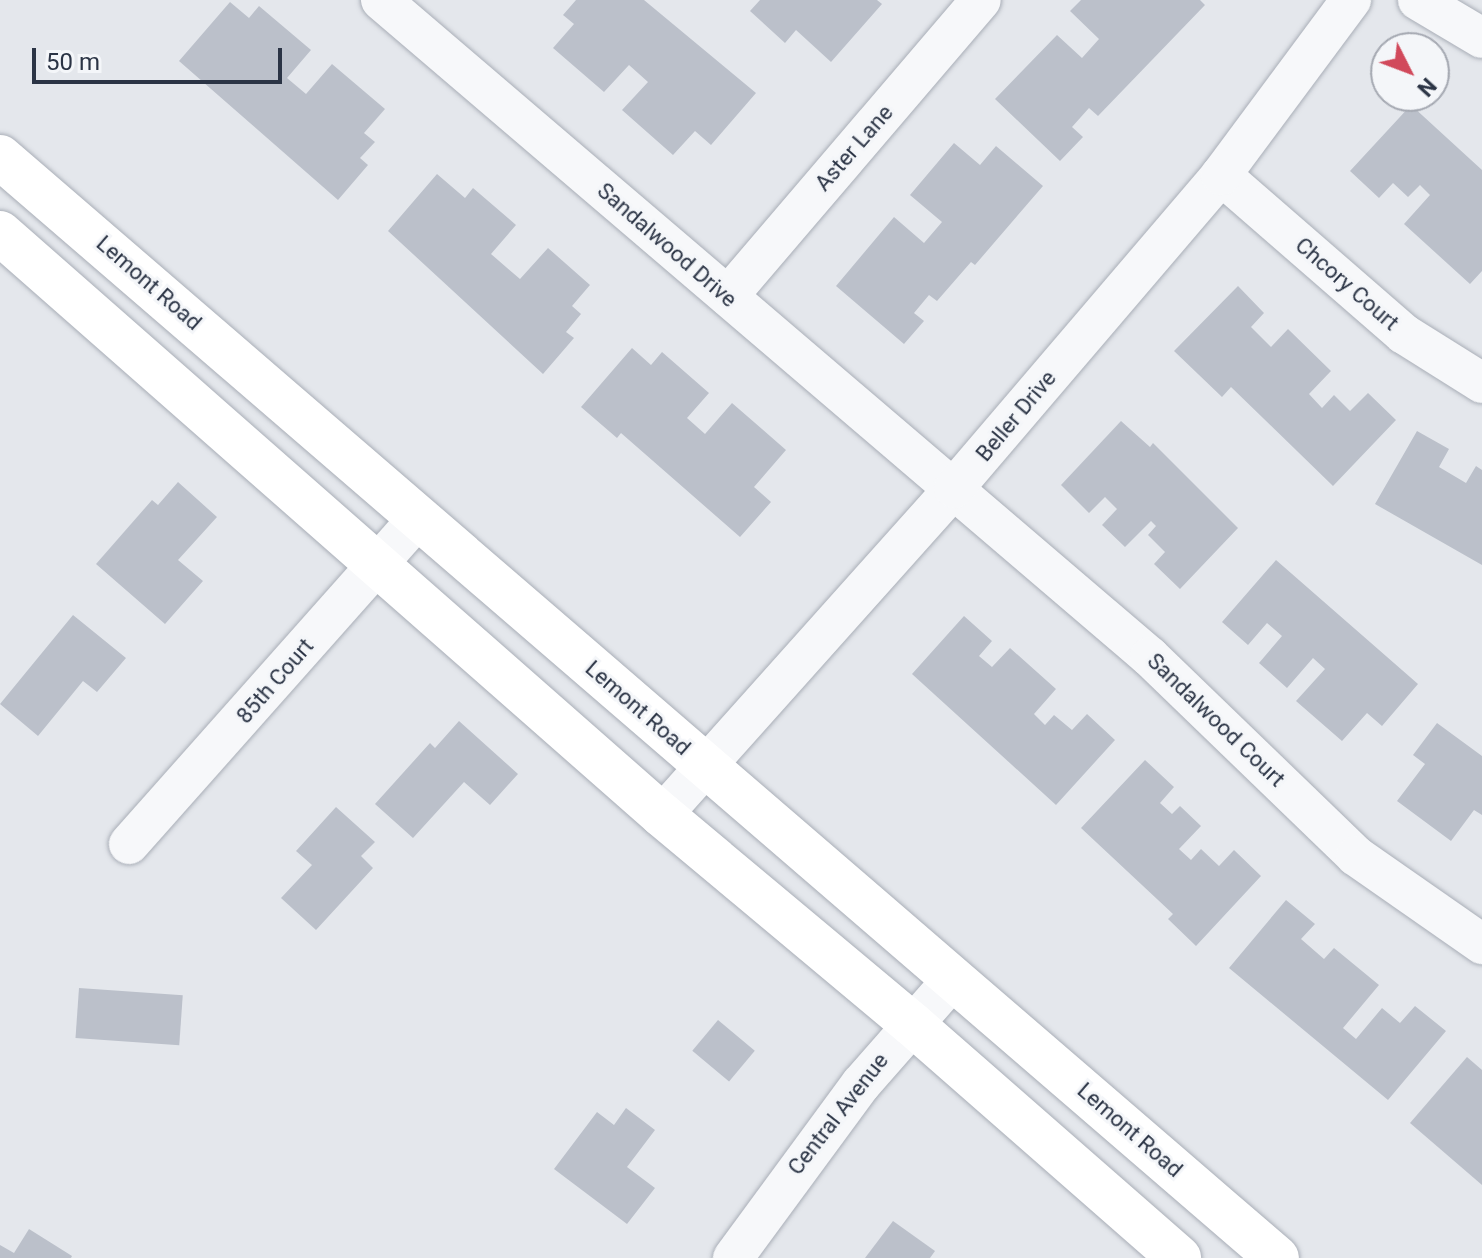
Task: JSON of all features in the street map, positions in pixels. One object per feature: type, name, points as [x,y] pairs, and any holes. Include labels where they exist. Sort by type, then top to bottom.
[{"type":"main road","name":"Lemont Road","points":[[0,157],[1277,1258]]},
{"type":"main road","points":[[0,233],[380,563],[662,815],[912,1024],[1179,1258]]},
{"type":"street","name":"Sandalwood Drive","points":[[381,0],[954,488]]},
{"type":"street","name":"Aster Lane","points":[[728,296],[981,0]]},
{"type":"street","name":"Beller Drive","points":[[662,815],[954,488],[1221,175],[1295,81],[1351,0]]},
{"type":"street","points":[[1418,0],[1482,38]]},
{"type":"street","name":"Chcory Court","points":[[1221,175],[1404,334],[1482,383]]},
{"type":"street","name":"Sandalwood Court","points":[[954,488],[1203,705],[1356,856],[1482,944]]},
{"type":"street","name":"85th Court","points":[[129,844],[419,517]]},
{"type":"street","name":"Central Avenue","points":[[733,1258],[782,1185],[912,1024],[954,978]]},
{"type":"building","points":[[576,0],[644,0],[756,93],[711,145],[695,131],[673,155],[622,110],[648,82],[629,65],[604,92],[553,48],[574,24],[563,15]]},
{"type":"building","points":[[760,0],[877,0],[882,4],[831,62],[796,30],[785,43],[750,11]]},
{"type":"building","points":[[1081,0],[1200,0],[1205,5],[1098,116],[1089,108],[1072,127],[1083,137],[1060,161],[995,99],[1057,35],[1082,58],[1099,39],[1070,11]]},
{"type":"building","points":[[230,2],[249,18],[259,6],[311,50],[287,78],[306,94],[332,64],[385,109],[364,133],[375,142],[360,158],[368,165],[338,200],[179,61]]},
{"type":"building","points":[[1405,112],[1419,112],[1482,170],[1482,271],[1470,284],[1404,224],[1430,195],[1420,185],[1408,197],[1393,183],[1379,198],[1350,171]]},
{"type":"building","points":[[954,143],[980,165],[996,146],[1043,186],[975,265],[971,262],[937,301],[929,295],[914,313],[924,321],[904,344],[836,286],[894,217],[924,243],[942,222],[910,195]]},
{"type":"building","points":[[437,174],[465,198],[473,188],[516,225],[491,254],[520,279],[548,248],[590,285],[572,306],[581,314],[566,332],[574,338],[543,374],[388,231]]},
{"type":"building","points":[[1238,286],[1264,313],[1251,327],[1271,347],[1288,329],[1331,371],[1309,394],[1322,408],[1334,395],[1350,411],[1368,393],[1396,420],[1333,486],[1231,387],[1222,397],[1174,351]]},
{"type":"building","points":[[632,348],[651,365],[662,352],[709,393],[687,418],[705,434],[732,403],[786,450],[754,487],[771,502],[740,537],[621,433],[617,438],[581,407]]},
{"type":"building","points":[[1121,421],[1150,447],[1153,443],[1238,528],[1180,589],[1154,564],[1165,552],[1148,535],[1156,526],[1151,521],[1125,547],[1102,525],[1117,509],[1105,497],[1089,513],[1061,485]]},
{"type":"building","points":[[1417,431],[1449,449],[1439,467],[1466,483],[1476,466],[1482,470],[1482,565],[1375,504]]},
{"type":"building","points":[[178,482],[217,517],[178,560],[203,581],[165,624],[96,564],[152,500],[158,505]]},
{"type":"building","points":[[1276,560],[1418,684],[1382,726],[1367,713],[1342,741],[1296,701],[1325,669],[1313,658],[1287,688],[1259,663],[1282,636],[1267,623],[1248,645],[1222,622]]},
{"type":"building","points":[[73,615],[126,658],[97,692],[83,681],[38,736],[0,704]]},
{"type":"building","points":[[964,616],[992,641],[979,656],[992,667],[1010,648],[1056,689],[1034,714],[1045,725],[1054,715],[1072,730],[1087,714],[1115,740],[1056,805],[912,674]]},
{"type":"building","points":[[459,721],[518,774],[490,805],[464,782],[413,838],[375,804],[430,743],[435,748]]},
{"type":"building","points":[[1437,723],[1482,756],[1482,815],[1474,810],[1451,841],[1397,801],[1425,764],[1413,755]]},
{"type":"building","points":[[1145,760],[1174,787],[1160,803],[1172,814],[1180,806],[1201,826],[1179,849],[1191,860],[1201,849],[1219,866],[1234,850],[1261,876],[1196,946],[1168,919],[1173,914],[1081,828]]},
{"type":"building","points":[[336,807],[375,842],[361,856],[373,868],[316,930],[281,898],[312,865],[296,851]]},
{"type":"building","points":[[1286,900],[1315,924],[1301,939],[1324,959],[1334,948],[1379,985],[1343,1028],[1356,1039],[1382,1008],[1400,1023],[1415,1006],[1446,1031],[1388,1100],[1229,968]]},
{"type":"building","points":[[79,988],[183,995],[179,1045],[76,1038]]},
{"type":"building","points":[[718,1020],[755,1051],[729,1081],[692,1051]]},
{"type":"building","points":[[1467,1057],[1482,1070],[1482,1185],[1410,1123]]},
{"type":"building","points":[[626,1108],[655,1130],[627,1167],[655,1188],[627,1224],[554,1169],[597,1112],[614,1125]]},
{"type":"building","points":[[893,1221],[935,1251],[930,1258],[865,1258]]},
{"type":"building","points":[[29,1229],[71,1258],[0,1258],[0,1245],[14,1253]]}]
